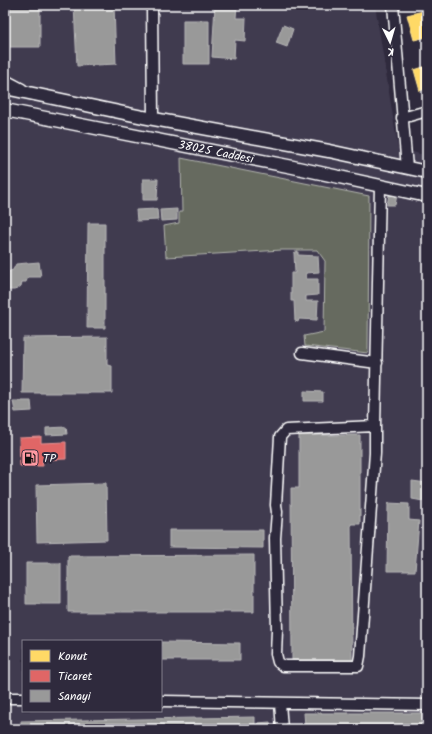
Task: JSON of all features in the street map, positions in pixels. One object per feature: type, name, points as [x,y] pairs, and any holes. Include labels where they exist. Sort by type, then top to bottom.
[{"type":"main road","name":"38025 Caddesi","points":[[5,88],[153,119],[329,151],[427,172]]},
{"type":"main road","name":"38025 Caddesi","points":[[5,110],[286,166],[427,196]]},
{"type":"street","points":[[152,5],[153,119]]},
{"type":"street","points":[[394,6],[402,118],[408,168]]},
{"type":"street","points":[[5,80],[29,93]]},
{"type":"street","points":[[402,118],[427,111]]},
{"type":"street","points":[[376,426],[286,430],[280,437],[275,538],[277,630],[276,654],[278,662],[283,666],[358,666],[360,656],[376,426],[380,186]]},
{"type":"street","points":[[302,353],[376,362]]},
{"type":"street","points":[[5,698],[22,698]]},
{"type":"street","points":[[162,701],[427,705]]},
{"type":"street","points":[[280,703],[282,729]]},
{"type":"shaded area","points":[[5,5],[375,5],[398,148],[427,156],[427,729],[5,729]]},
{"type":"green space","points":[[181,158],[369,196],[368,353],[305,346],[304,336],[324,332],[325,261],[317,250],[282,250],[166,257],[164,226],[179,223],[179,212],[182,212]]},
{"type":"building: Konut","points":[[427,10],[427,37],[414,40],[407,15]]},
{"type":"building: Konut","points":[[427,66],[427,88],[420,91],[414,70]]},
{"type":"building: Ticaret","points":[[41,437],[41,443],[66,442],[66,459],[42,460],[43,466],[20,466],[19,438]]},
{"type":"building: Sanayi","points":[[5,5],[40,5],[40,47],[5,47]]},
{"type":"building: Sanayi","points":[[74,5],[114,5],[116,64],[77,66]]},
{"type":"building: Sanayi","points":[[215,5],[237,5],[236,18],[246,18],[245,41],[235,40],[234,59],[212,57]]},
{"type":"building: Sanayi","points":[[183,20],[209,20],[209,64],[183,64]]},
{"type":"building: Sanayi","points":[[283,25],[293,29],[287,47],[276,43]]},
{"type":"building: Sanayi","points":[[143,179],[158,179],[157,200],[143,200]]},
{"type":"building: Sanayi","points":[[389,195],[397,195],[395,205],[387,205]]},
{"type":"building: Sanayi","points":[[157,209],[158,220],[137,221],[136,210]]},
{"type":"building: Sanayi","points":[[177,209],[177,220],[161,221],[160,210]]},
{"type":"building: Sanayi","points":[[423,219],[427,219],[427,240],[424,240]]},
{"type":"building: Sanayi","points":[[88,223],[105,223],[105,328],[87,328]]},
{"type":"building: Sanayi","points":[[298,251],[298,255],[318,256],[319,272],[306,273],[306,279],[318,279],[318,295],[306,296],[306,301],[318,301],[317,320],[299,319],[298,322],[295,321],[294,301],[291,301],[291,273],[295,273],[294,253]]},
{"type":"building: Sanayi","points":[[39,262],[41,277],[28,277],[26,282],[22,282],[21,286],[17,289],[5,289],[5,273],[13,270],[16,264]]},
{"type":"building: Sanayi","points":[[107,337],[107,365],[112,366],[112,393],[22,393],[23,338]]},
{"type":"building: Sanayi","points":[[304,391],[323,392],[323,401],[304,401]]},
{"type":"building: Sanayi","points":[[13,401],[31,401],[32,411],[15,412]]},
{"type":"building: Sanayi","points":[[66,427],[67,434],[46,435],[46,428]]},
{"type":"building: Sanayi","points":[[299,435],[360,435],[360,524],[351,524],[352,660],[292,660],[291,488],[299,488]]},
{"type":"building: Sanayi","points":[[412,481],[427,483],[427,498],[423,501],[412,499]]},
{"type":"building: Sanayi","points":[[106,483],[107,540],[37,542],[36,485]]},
{"type":"building: Sanayi","points":[[388,503],[409,504],[409,520],[419,521],[415,571],[387,571]]},
{"type":"building: Sanayi","points":[[169,530],[263,530],[263,548],[169,547]]},
{"type":"building: Sanayi","points":[[254,555],[254,612],[68,612],[68,556]]},
{"type":"building: Sanayi","points":[[26,563],[61,563],[61,604],[26,604]]},
{"type":"building: Sanayi","points":[[162,642],[240,643],[240,660],[162,660]]},
{"type":"building: Sanayi","points":[[304,713],[427,713],[427,725],[305,726]]},
{"type":"building: Sanayi","points":[[255,717],[255,729],[21,729],[21,721]]},
{"type":"building: Sanayi","points":[[270,722],[271,729],[258,729],[258,723]]},
{"type":"place","name":"TP","points":[[30,458]]}]
